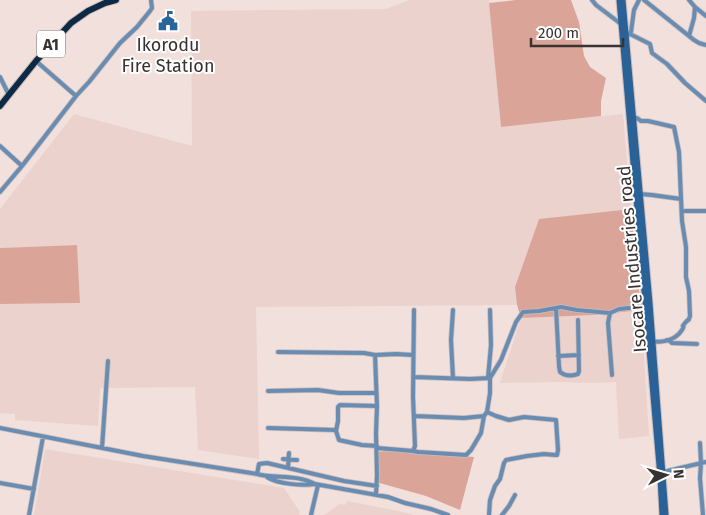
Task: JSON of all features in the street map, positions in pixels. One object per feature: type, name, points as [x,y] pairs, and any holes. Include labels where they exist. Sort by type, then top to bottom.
[{"type":"highway","name":"A1","points":[[0,106],[36,61],[71,23],[88,11],[104,3],[116,0]]},
{"type":"street","points":[[0,192],[76,96],[120,43],[150,11],[152,8],[151,0]]},
{"type":"street","points":[[592,0],[621,24]]},
{"type":"street","name":"Isocare Industries road","points":[[619,0],[666,515]]},
{"type":"street","name":"Isocare Industries road","points":[[624,0],[628,35],[630,108],[634,119],[648,306]]},
{"type":"street","points":[[639,0],[634,10],[628,35],[650,44],[652,53],[668,64],[685,83],[706,101]]},
{"type":"street","points":[[644,0],[689,36],[699,43],[706,45]]},
{"type":"street","points":[[689,0],[706,16]]},
{"type":"street","points":[[689,36],[695,7]]},
{"type":"street","points":[[36,61],[76,96]]},
{"type":"street","points":[[0,78],[8,95]]},
{"type":"street","points":[[634,119],[637,118],[641,121],[674,126],[679,152],[682,224],[686,247],[686,277],[689,291],[690,318],[681,331],[672,338],[660,342],[651,341]]},
{"type":"street","points":[[0,146],[22,166]]},
{"type":"street","points":[[640,194],[681,199]]},
{"type":"street","points":[[685,211],[706,211]]},
{"type":"street","points":[[489,378],[501,360],[516,322],[523,312],[561,307],[610,313],[620,309],[648,306]]},
{"type":"street","points":[[556,308],[560,372],[572,376],[578,374],[579,371],[578,320]]},
{"type":"street","points":[[413,451],[416,444],[413,355],[414,310]]},
{"type":"street","points":[[453,310],[451,340],[453,378]]},
{"type":"street","points":[[377,406],[338,406],[336,431],[339,440],[418,452],[466,455],[481,433],[490,393],[490,310]]},
{"type":"street","points":[[610,313],[608,323],[612,375]]},
{"type":"street","points":[[667,340],[672,343],[697,344]]},
{"type":"street","name":"Isocare Industries road","points":[[651,341],[662,515]]},
{"type":"street","points":[[278,352],[364,353],[386,356],[396,354],[413,355]]},
{"type":"street","points":[[375,355],[377,406],[376,495]]},
{"type":"street","points":[[558,356],[578,355]]},
{"type":"street","points":[[102,448],[108,361]]},
{"type":"street","points":[[414,377],[489,378]]},
{"type":"street","points":[[268,391],[312,390],[340,393],[376,393]]},
{"type":"street","points":[[414,416],[464,418],[480,417],[485,414],[509,420],[524,417],[556,420],[557,454],[544,454],[506,460],[490,500],[489,515]]},
{"type":"street","points":[[0,428],[102,448],[267,476],[285,477],[388,497],[430,508],[448,515]]},
{"type":"street","points":[[268,428],[336,431]]},
{"type":"street","points":[[30,515],[43,437]]},
{"type":"street","points":[[700,443],[704,463],[700,478],[703,515]]},
{"type":"street","points":[[288,468],[290,453]]},
{"type":"street","points":[[283,460],[297,460]]},
{"type":"street","points":[[663,472],[704,463]]},
{"type":"street","points":[[257,474],[259,464],[268,464],[344,481],[377,486]]},
{"type":"street","points":[[0,483],[34,489]]},
{"type":"street","points":[[311,515],[316,484]]},
{"type":"street","points":[[502,515],[510,506],[514,495]]},
{"type":"shaded area","points":[[409,0],[489,0],[501,127],[623,114],[631,209],[539,219],[515,287],[517,305],[256,307],[259,459],[198,450],[195,387],[100,388],[98,426],[15,420],[15,414],[0,413],[0,304],[80,303],[77,245],[0,248],[0,209],[74,114],[192,146],[191,11],[386,9]]},
{"type":"shaded area","points":[[516,0],[571,0],[579,22],[584,56],[590,67],[606,78],[601,101],[601,116],[501,127],[489,3]]},
{"type":"shaded area","points":[[631,209],[641,310],[594,315],[521,318],[515,287],[539,219]]},
{"type":"shaded area","points":[[77,245],[80,303],[0,304],[0,248]]},
{"type":"shaded area","points":[[641,310],[649,436],[619,439],[616,382],[500,383],[521,318],[594,315]]},
{"type":"shaded area","points":[[45,449],[284,488],[300,512],[299,515],[34,515]]},
{"type":"shaded area","points":[[385,451],[474,457],[460,510],[426,496],[376,482],[374,452]]},
{"type":"shaded area","points":[[347,501],[414,515],[324,515],[340,504],[345,505]]},
{"type":"place","name":"Ikorodu Fire Station","points":[[168,21]]}]
